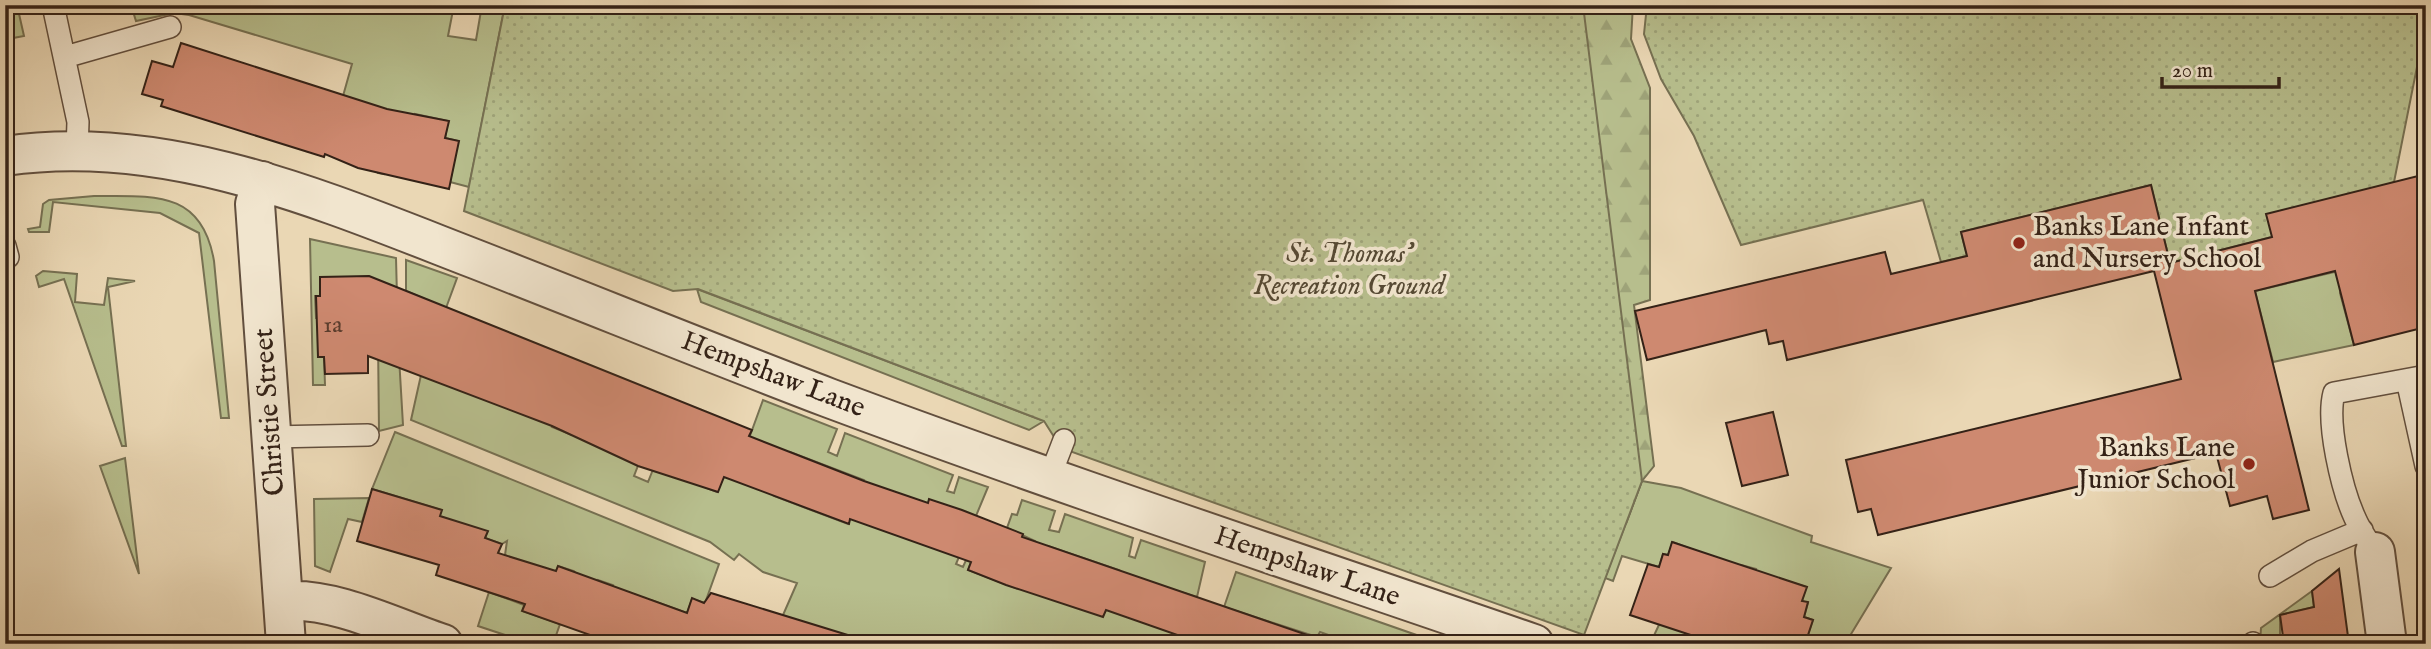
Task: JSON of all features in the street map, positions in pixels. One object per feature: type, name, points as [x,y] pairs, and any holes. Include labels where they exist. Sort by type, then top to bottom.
[{"type":"street","name":"Hempshaw Lane","points":[[5,156],[77,150],[152,155],[262,181],[402,230],[824,396],[1049,479],[1534,644]]},
{"type":"street","name":"Christie Street","points":[[262,181],[255,204],[286,644]]},
{"type":"street","points":[[2368,541],[2387,644]]},
{"type":"street","points":[[285,601],[303,600],[327,605],[443,644]]},
{"type":"lane","points":[[53,5],[78,122],[77,150]]},
{"type":"lane","points":[[65,57],[170,27]]},
{"type":"lane","points":[[2270,576],[2312,551],[2368,541],[2355,518],[2338,457],[2331,407],[2334,393],[2416,378],[2426,466]]},
{"type":"lane","points":[[271,437],[368,435]]},
{"type":"lane","points":[[1049,479],[1063,440]]},
{"type":"green space","points":[[5,5],[17,5],[24,36],[13,38]]},
{"type":"green space","points":[[131,5],[454,5],[448,36],[476,40],[482,5],[505,5],[469,187],[450,182],[458,141],[445,138],[448,121],[415,114],[411,129],[396,126],[384,174],[378,173],[390,125],[343,96],[352,64],[189,15],[174,13],[136,21]]},
{"type":"green space","name":"St. Thomas' Recreation Ground","points":[[505,5],[1583,5],[1642,481],[1584,635],[1061,448],[1044,421],[698,289],[673,291],[464,211]]},
{"type":"green space","points":[[1534,5],[1633,5],[1631,39],[1650,88],[1650,300],[1634,305],[1654,466],[1642,481],[1627,521]]},
{"type":"green space","points":[[1647,5],[2426,5],[2426,22],[2394,182],[2272,237],[2170,263],[2151,185],[1961,232],[1967,256],[1941,262],[1923,200],[1741,245],[1694,136],[1661,79],[1644,34]]},
{"type":"green space","points":[[136,196],[172,202],[187,209],[199,221],[208,238],[214,261],[229,418],[221,418],[199,233],[160,213],[53,202],[49,232],[29,232],[28,229],[40,227],[43,204],[49,200]]},
{"type":"green space","points":[[310,239],[396,258],[397,297],[315,296],[316,318],[322,318],[318,357],[324,357],[325,385],[313,385]]},
{"type":"green space","points":[[406,260],[457,278],[446,308],[406,291]]},
{"type":"green space","points":[[2347,269],[2340,293],[2354,345],[2273,362],[2255,291]]},
{"type":"green space","points":[[43,271],[77,274],[75,302],[104,305],[108,278],[135,281],[108,287],[126,446],[122,446],[64,279],[39,287],[36,276]]},
{"type":"green space","points":[[697,289],[1044,421],[1029,430],[701,302]]},
{"type":"green space","points":[[378,340],[398,340],[403,425],[379,431]]},
{"type":"green space","points":[[421,375],[556,418],[552,427],[572,435],[648,440],[634,476],[648,482],[654,467],[717,492],[726,471],[736,474],[763,400],[837,429],[828,452],[837,456],[845,433],[953,475],[947,491],[954,493],[959,477],[988,487],[956,564],[963,567],[966,560],[971,562],[968,570],[1018,589],[1035,541],[1007,528],[1012,514],[1017,515],[1022,500],[1055,511],[1049,530],[1059,532],[1065,514],[1133,538],[1129,556],[1135,558],[1141,540],[1205,562],[1197,597],[1165,587],[1205,644],[812,644],[783,615],[797,583],[763,572],[739,554],[734,560],[710,542],[411,420]],"holes":[[[790,452],[864,480],[848,524],[774,496]],[[1048,546],[1119,570],[1103,616],[1033,592]]]},
{"type":"green space","points":[[395,432],[719,564],[705,603],[692,599],[687,613],[651,600],[608,598],[613,585],[598,580],[594,593],[574,571],[558,566],[554,578],[505,555],[507,541],[502,544],[485,538],[487,532],[433,537],[441,510],[372,489]]},
{"type":"green space","points":[[125,458],[139,574],[100,466]]},
{"type":"green space","points":[[1642,481],[1681,488],[1812,536],[1811,542],[1891,568],[1845,644],[1805,644],[1813,620],[1804,617],[1808,603],[1802,601],[1806,587],[1781,579],[1746,598],[1756,569],[1741,565],[1737,573],[1703,581],[1682,644],[1650,644],[1694,550],[1673,542],[1668,555],[1663,554],[1659,567],[1622,556],[1613,581],[1605,578]]},
{"type":"green space","points":[[369,498],[362,522],[348,519],[330,572],[315,566],[314,499]]},
{"type":"green space","points":[[1236,572],[1428,639],[1427,644],[1334,644],[1334,637],[1320,632],[1317,637],[1224,607]]},
{"type":"green space","points":[[2312,591],[2314,607],[2280,615],[2280,639],[2260,644],[2261,628]]},
{"type":"green space","points":[[489,592],[524,605],[523,611],[560,624],[553,644],[532,644],[478,626]]},
{"type":"building","points":[[181,43],[387,109],[449,121],[445,138],[459,141],[449,189],[358,168],[325,154],[324,157],[161,106],[163,100],[142,94],[152,61],[173,67]]},
{"type":"building","points":[[2426,174],[2426,327],[2354,345],[2335,271],[2255,291],[2309,510],[2273,519],[2267,496],[2230,506],[2216,453],[1878,535],[1871,509],[1858,512],[1846,460],[2181,379],[2154,271],[1787,360],[1783,341],[1769,344],[1766,330],[1647,360],[1635,311],[1885,252],[1891,274],[1967,256],[1961,232],[2151,185],[2170,263],[2272,237],[2266,214]]},
{"type":"building","points":[[369,276],[752,430],[749,436],[864,481],[928,503],[929,499],[962,510],[1023,534],[1022,537],[1316,638],[1315,644],[1203,644],[1106,610],[1103,617],[968,570],[971,562],[850,519],[849,524],[724,477],[718,492],[638,466],[552,426],[368,356],[368,373],[325,374],[324,357],[318,357],[316,296],[320,296],[320,277]]},
{"type":"building","points":[[1773,412],[1788,475],[1742,486],[1726,423]]},
{"type":"building","points":[[372,489],[442,510],[440,516],[488,531],[485,538],[502,544],[498,553],[556,571],[558,566],[687,613],[692,598],[704,603],[711,593],[851,636],[850,644],[593,644],[596,637],[522,611],[525,604],[436,575],[439,565],[357,541]]},
{"type":"building","points":[[1672,542],[1807,587],[1802,601],[1808,602],[1804,617],[1813,620],[1805,644],[1718,644],[1630,615],[1648,564],[1659,567],[1663,554],[1668,555]]},
{"type":"building","points":[[2339,569],[2349,644],[2284,644],[2280,615],[2314,607],[2312,591]]},
{"type":"place","name":"Banks Lane Infant and Nursery School","points":[[2019,243]]},
{"type":"place","name":"Banks Lane Junior School","points":[[2249,464]]}]
